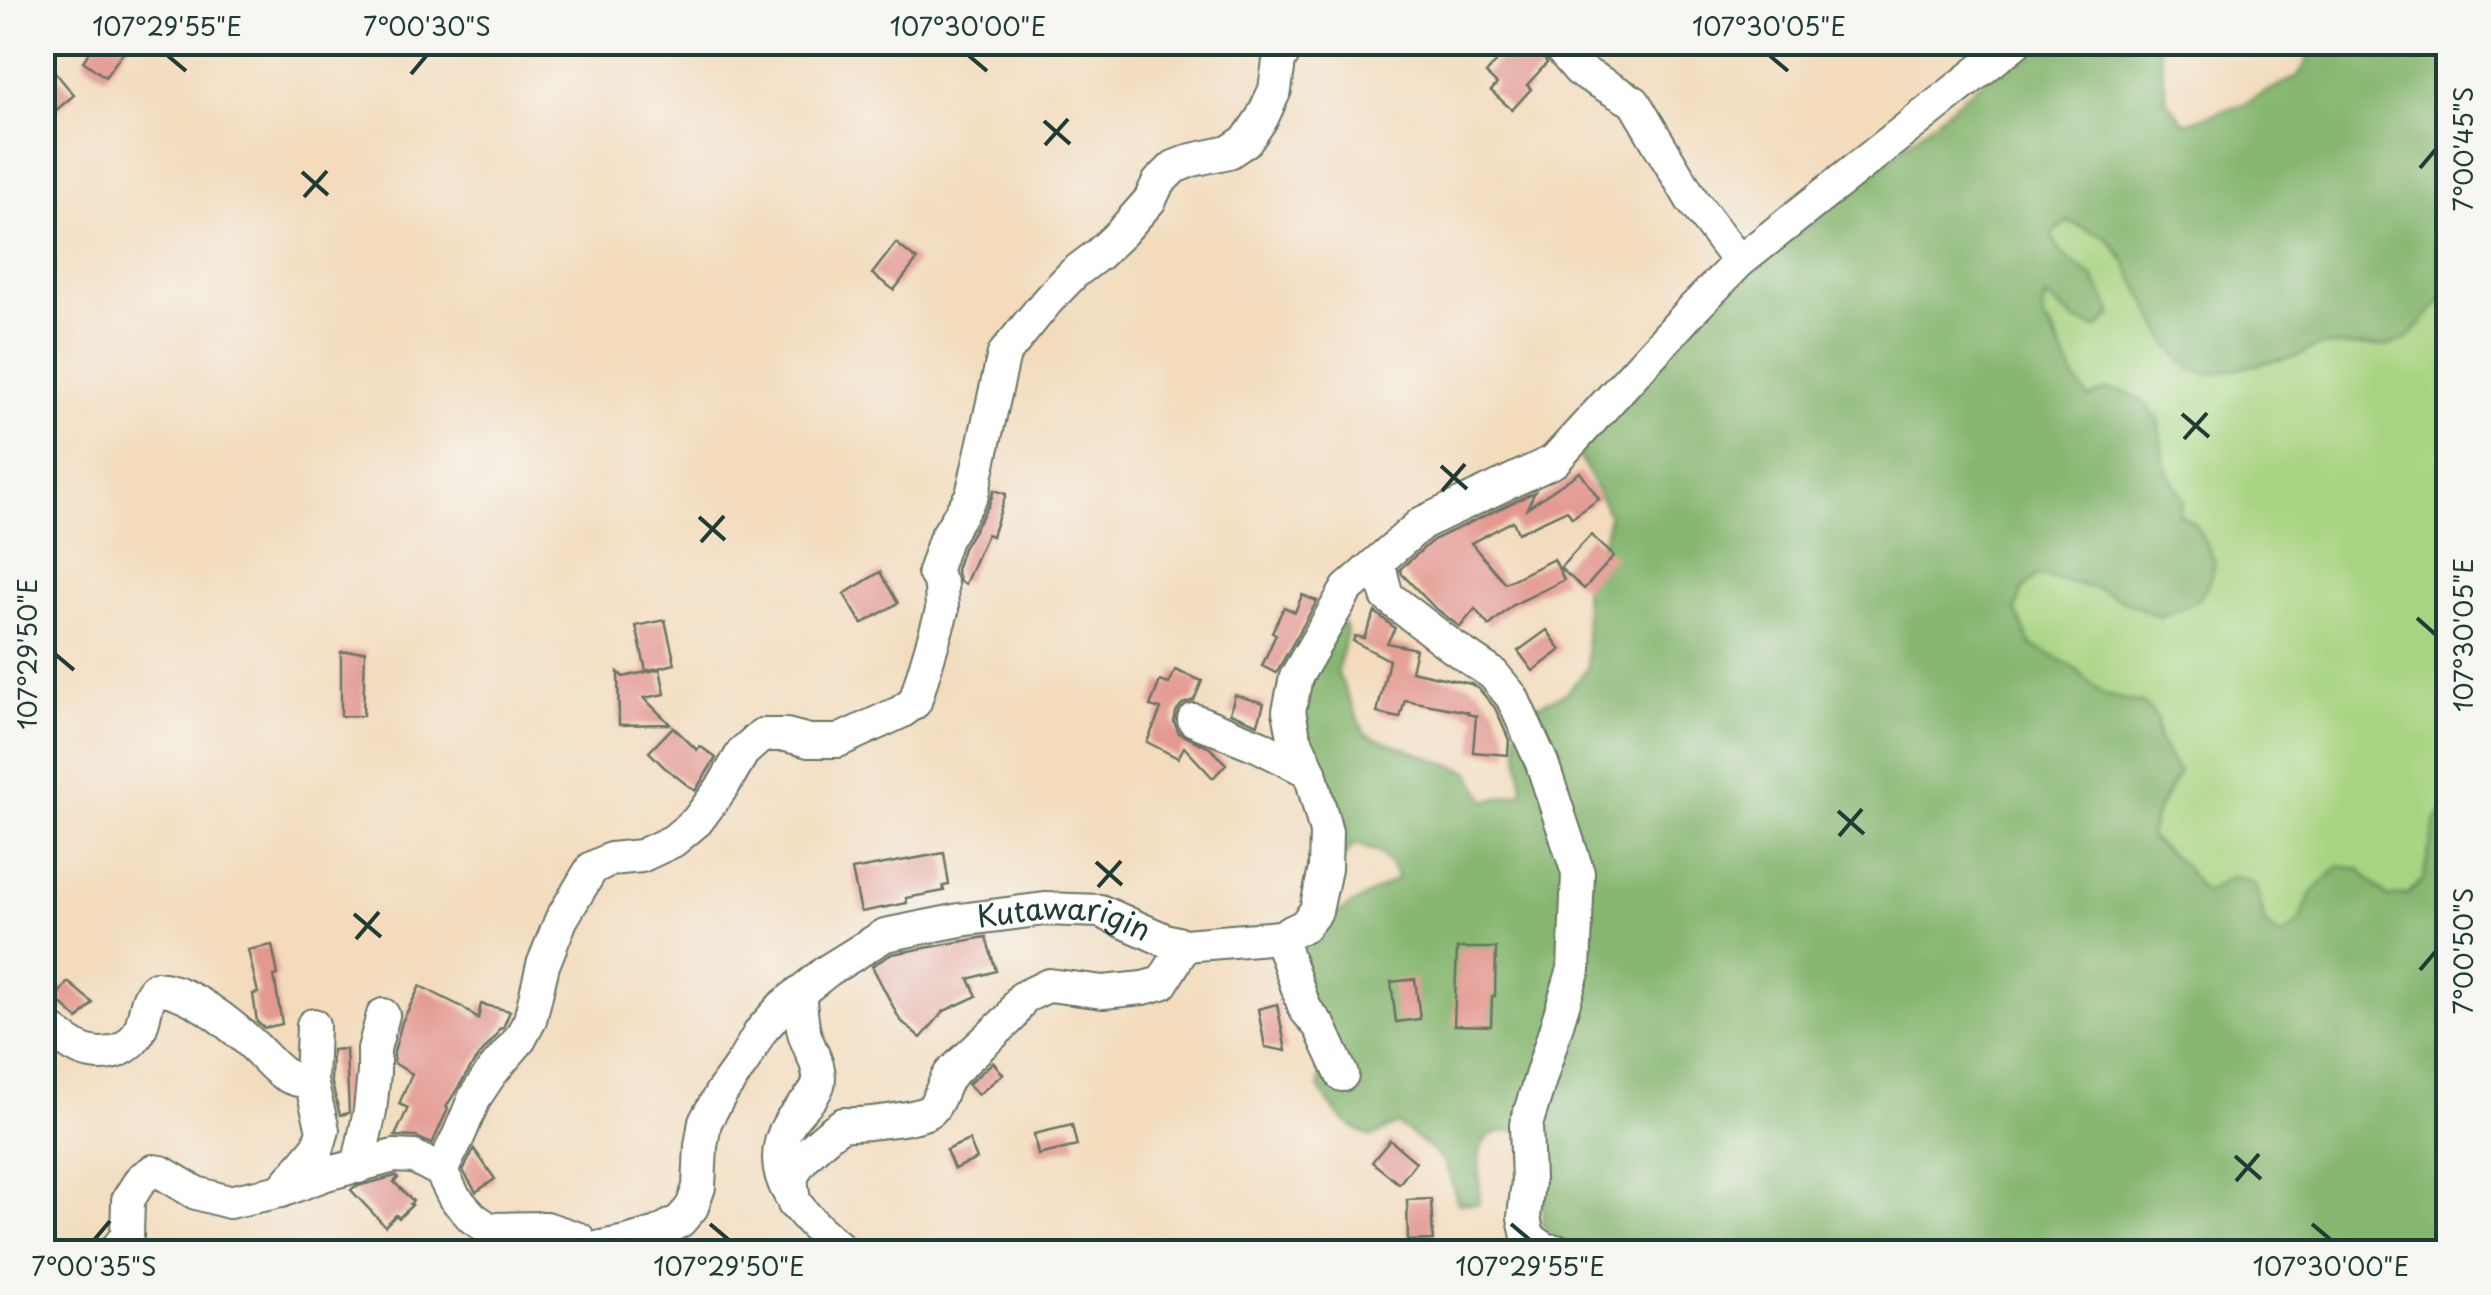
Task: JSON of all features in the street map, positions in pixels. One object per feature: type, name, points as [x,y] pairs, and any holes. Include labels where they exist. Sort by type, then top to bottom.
[{"type":"street","points":[[441,1171],[475,1097],[530,1020],[543,965],[561,920],[592,868],[611,859],[641,856],[672,842],[697,821],[743,752],[762,735],[838,741],[915,702],[942,610],[941,586],[934,572],[945,539],[972,495],[1004,354],[1074,273],[1121,234],[1174,167],[1228,152],[1247,140],[1276,90],[1279,61],[1290,42]]},
{"type":"street","points":[[1556,42],[1579,70],[1634,102],[1692,200],[1739,262]]},
{"type":"street","points":[[1342,1076],[1320,1027],[1305,1009],[1280,937],[1304,926],[1316,911],[1325,868],[1326,832],[1310,772],[1294,738],[1290,711],[1296,677],[1347,590],[1422,523],[1554,462],[1739,262],[2016,42]]},
{"type":"street","points":[[1378,562],[1387,596],[1493,674],[1512,696],[1542,763],[1578,873],[1574,969],[1526,1125],[1528,1181],[1524,1217],[1528,1236],[1546,1250],[1562,1252]]},
{"type":"street","points":[[1194,720],[1310,772]]},
{"type":"street","name":"Kutawarigin","points":[[525,1252],[602,1247],[658,1233],[680,1221],[692,1207],[699,1186],[706,1122],[760,1032],[782,1007],[826,971],[885,935],[1045,909],[1100,910],[1184,945],[1280,937]]},
{"type":"street","points":[[794,1204],[793,1174],[827,1136],[843,1124],[903,1119],[931,1111],[950,1074],[1011,1017],[1022,998],[1049,985],[1103,992],[1162,984],[1184,945]]},
{"type":"street","points":[[42,1026],[83,1051],[116,1053],[139,1034],[150,994],[156,988],[164,988],[218,1016],[255,1046],[276,1070],[289,1078],[310,1082]]},
{"type":"street","points":[[799,994],[804,1034],[819,1075],[818,1087],[789,1124],[781,1149],[780,1171],[794,1204],[844,1252]]},
{"type":"street","points":[[358,1166],[370,1111],[374,1049],[382,1014]]},
{"type":"street","points":[[281,1191],[318,1147],[323,1130],[310,1082],[313,1025]]},
{"type":"street","points":[[114,1252],[127,1236],[128,1200],[141,1179],[153,1172],[161,1172],[196,1193],[230,1202],[404,1155],[441,1171],[454,1196],[490,1229],[546,1228],[602,1247]]},
{"type":"green space","points":[[2029,43],[2158,43],[2167,100],[2185,123],[2241,105],[2298,76],[2309,58],[2301,43],[2448,43],[2448,292],[2408,339],[2387,346],[2318,346],[2298,356],[2209,374],[2189,368],[2170,347],[2121,254],[2107,238],[2069,221],[2051,235],[2061,253],[2093,277],[2113,314],[2098,328],[2078,322],[2046,297],[2042,317],[2089,398],[2108,389],[2127,392],[2144,403],[2158,420],[2164,464],[2183,501],[2179,514],[2196,525],[2215,562],[2207,586],[2197,600],[2159,617],[2098,589],[2037,575],[2022,590],[2016,611],[2031,645],[2070,665],[2104,695],[2143,704],[2157,719],[2158,739],[2179,773],[2157,810],[2149,837],[2182,864],[2204,893],[2231,877],[2250,881],[2257,888],[2265,924],[2281,937],[2300,922],[2311,894],[2339,866],[2359,869],[2388,898],[2408,894],[2423,880],[2436,819],[2448,807],[2448,1252],[1566,1252],[1542,1226],[1544,1166],[1532,1132],[1496,1133],[1487,1138],[1479,1158],[1479,1204],[1458,1203],[1446,1165],[1431,1149],[1397,1124],[1372,1137],[1354,1128],[1329,1104],[1319,1087],[1322,1067],[1289,941],[1398,878],[1385,859],[1370,849],[1354,844],[1343,857],[1335,853],[1297,714],[1309,675],[1343,623],[1347,632],[1337,672],[1365,734],[1470,772],[1486,801],[1523,792],[1516,729],[1536,706],[1566,693],[1588,668],[1584,589],[1598,562],[1609,515],[1577,451],[1708,308]]},
{"type":"green space","points":[[2068,221],[2107,238],[2209,374],[2298,356],[2318,346],[2387,346],[2407,339],[2448,292],[2448,807],[2436,819],[2423,880],[2408,894],[2388,898],[2359,869],[2311,894],[2300,922],[2282,937],[2265,925],[2257,888],[2231,877],[2204,893],[2182,864],[2149,837],[2157,810],[2179,773],[2158,739],[2157,718],[2143,704],[2104,695],[2070,665],[2030,645],[2016,611],[2021,590],[2037,575],[2098,589],[2159,617],[2183,501],[2164,464],[2158,419],[2089,399],[2076,383],[2054,333],[2041,317],[2046,297],[2078,322],[2093,277],[2061,253],[2051,235]]},
{"type":"building","points":[[97,42],[131,42],[105,77],[83,61]]},
{"type":"building","points":[[1513,42],[1533,42],[1547,63],[1512,110],[1491,91],[1497,84],[1486,74]]},
{"type":"building","points":[[55,72],[74,95],[42,122],[42,82]]},
{"type":"building","points":[[896,243],[917,260],[894,290],[872,274]]},
{"type":"building","points":[[1580,472],[1599,499],[1572,518],[1567,510],[1518,533],[1513,521],[1471,543],[1505,583],[1554,559],[1564,580],[1513,605],[1489,626],[1475,609],[1460,627],[1402,574],[1400,569],[1433,540],[1535,492],[1527,508]]},
{"type":"building","points":[[994,490],[1006,494],[992,536],[987,534],[965,584],[960,582],[956,570],[963,548]]},
{"type":"building","points":[[1591,535],[1614,556],[1584,589],[1560,568]]},
{"type":"building","points":[[880,572],[898,603],[862,624],[844,594]]},
{"type":"building","points":[[1302,595],[1317,601],[1276,673],[1262,666],[1276,634],[1272,632],[1284,607],[1295,612]]},
{"type":"building","points":[[1375,612],[1395,628],[1387,643],[1416,649],[1411,671],[1479,689],[1495,708],[1509,740],[1508,755],[1473,752],[1476,716],[1468,712],[1405,700],[1400,718],[1377,713],[1389,660],[1353,641],[1355,636],[1364,638]]},
{"type":"building","points":[[665,620],[675,664],[646,671],[636,626]]},
{"type":"building","points":[[1547,630],[1561,650],[1533,671],[1518,651]]},
{"type":"building","points":[[365,651],[363,716],[341,716],[341,652]]},
{"type":"building","points":[[660,669],[665,694],[644,698],[670,724],[619,725],[618,672],[623,677]]},
{"type":"building","points":[[1175,670],[1202,681],[1194,700],[1182,704],[1174,722],[1179,733],[1210,748],[1226,764],[1213,778],[1184,747],[1178,758],[1147,742],[1161,709],[1150,706],[1160,681],[1169,684]]},
{"type":"building","points":[[1235,695],[1264,703],[1258,724],[1230,713]]},
{"type":"building","points":[[673,727],[697,750],[700,746],[716,758],[695,791],[649,752]]},
{"type":"building","points":[[944,853],[949,885],[943,886],[944,891],[861,912],[852,870]]},
{"type":"building","points":[[986,937],[996,971],[969,979],[977,996],[944,1011],[921,1038],[900,1020],[872,966],[892,954]]},
{"type":"building","points":[[272,945],[282,1024],[264,1028],[257,1022],[253,994],[258,993],[248,950]]},
{"type":"building","points":[[1457,948],[1496,948],[1491,1026],[1454,1025]]},
{"type":"building","points":[[1415,979],[1420,1019],[1396,1022],[1391,982]]},
{"type":"building","points":[[68,982],[93,1003],[78,1019],[55,998]]},
{"type":"building","points":[[420,986],[478,1019],[481,1004],[510,1011],[503,1028],[474,1062],[446,1107],[432,1144],[416,1137],[395,1136],[408,1108],[399,1104],[412,1074],[394,1063],[394,1052],[402,1022]]},
{"type":"building","points":[[1277,1004],[1286,1051],[1265,1047],[1258,1009]]},
{"type":"building","points":[[346,1049],[349,1113],[340,1115],[331,1080],[332,1050]]},
{"type":"building","points":[[993,1062],[1003,1074],[978,1095],[968,1084]]},
{"type":"building","points":[[1072,1125],[1077,1146],[1038,1155],[1034,1134]]},
{"type":"building","points":[[969,1140],[977,1159],[954,1169],[946,1150]]},
{"type":"building","points":[[1390,1140],[1416,1162],[1399,1184],[1372,1162]]},
{"type":"building","points":[[474,1149],[495,1179],[476,1192],[463,1171]]},
{"type":"building","points":[[396,1176],[394,1182],[413,1201],[399,1218],[396,1215],[385,1226],[351,1190]]},
{"type":"building","points":[[1431,1199],[1433,1240],[1408,1241],[1407,1200]]}]
